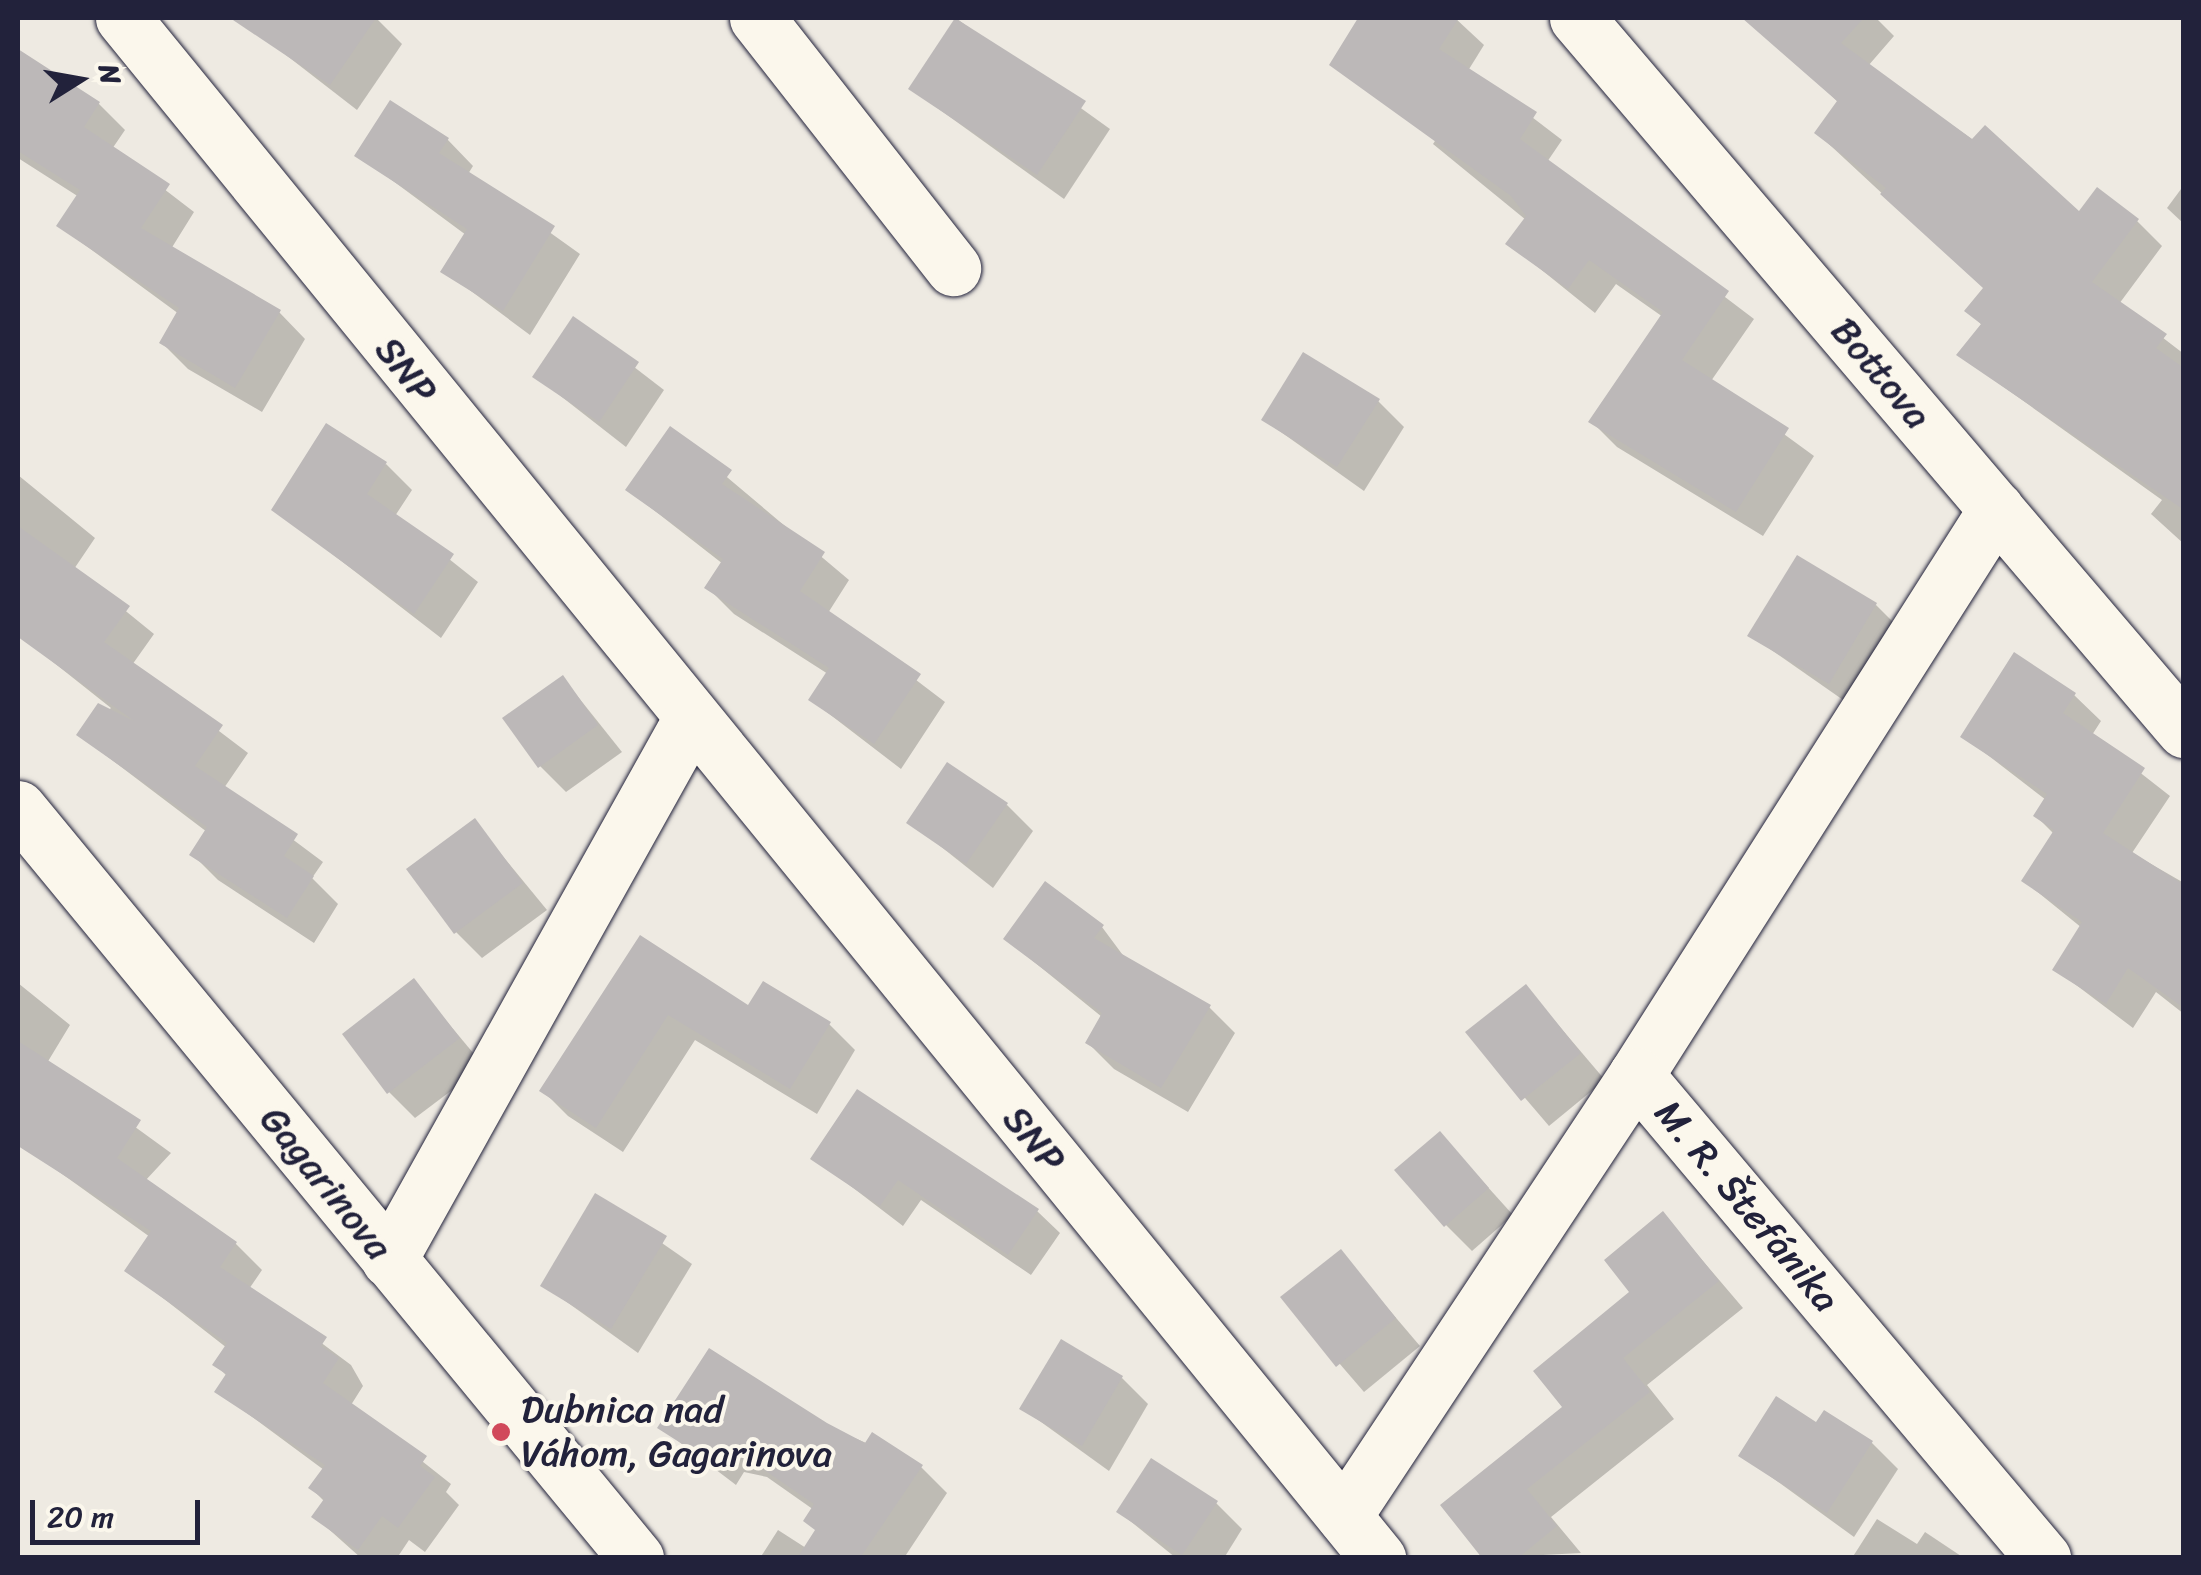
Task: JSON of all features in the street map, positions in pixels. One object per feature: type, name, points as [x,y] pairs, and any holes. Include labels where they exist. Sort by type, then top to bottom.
[{"type":"street","name":"SNP","points":[[123,18],[689,722],[1378,1558]]},
{"type":"street","points":[[757,18],[953,268]]},
{"type":"street","name":"Bottova","points":[[1577,18],[2184,730]]},
{"type":"street","points":[[1636,1075],[1996,509]]},
{"type":"street","points":[[389,1260],[689,722]]},
{"type":"street","name":"Gagarinova","points":[[18,808],[636,1558]]},
{"type":"street","name":"M. R. Štefánika","points":[[1344,1516],[1636,1075],[2044,1558]]},
{"type":"building","points":[[230,18],[376,18],[330,85]]},
{"type":"building","points":[[955,18],[1086,101],[1037,175],[908,89]]},
{"type":"building","points":[[1358,18],[1459,18],[1439,49],[1537,112],[1520,139],[1729,291],[1682,360],[1789,428],[1736,512],[1588,422],[1663,312],[1589,260],[1568,289],[1505,244],[1526,216],[1511,196],[1329,65]]},
{"type":"building","points":[[1742,18],[1864,18],[1841,43],[1972,139],[1985,125],[2079,211],[2097,187],[2139,219],[2092,282],[2167,334],[2156,348],[2184,368],[2184,510],[1956,355],[1981,324],[1964,311],[1983,288],[1880,194],[1886,188],[1814,133],[1837,101]]},
{"type":"building","points":[[18,49],[100,102],[84,127],[170,184],[141,228],[281,310],[235,388],[159,343],[179,308],[56,226],[80,190],[18,151]]},
{"type":"building","points":[[390,100],[449,138],[439,153],[555,226],[503,311],[440,272],[467,229],[354,156]]},
{"type":"building","points":[[573,316],[639,362],[599,422],[532,377]]},
{"type":"building","points":[[1303,352],[1380,399],[1337,467],[1261,420]]},
{"type":"building","points":[[326,423],[387,462],[367,494],[454,554],[414,614],[271,510]]},
{"type":"building","points":[[670,426],[732,470],[722,484],[825,552],[800,591],[921,674],[874,744],[808,700],[829,668],[704,588],[723,559],[625,490]]},
{"type":"building","points":[[18,526],[130,606],[104,642],[223,725],[195,766],[298,834],[284,856],[314,876],[287,918],[189,855],[207,827],[76,735],[98,703],[134,721],[18,637]]},
{"type":"building","points":[[1797,555],[1877,603],[1829,684],[1747,636]]},
{"type":"building","points":[[2014,652],[2076,693],[2063,713],[2145,768],[2103,833],[2184,885],[2184,1008],[2128,968],[2106,1004],[2052,970],[2082,922],[2021,881],[2054,830],[2033,816],[2047,794],[1960,737]]},
{"type":"building","points":[[563,675],[598,725],[538,768],[502,718]]},
{"type":"building","points":[[947,762],[1008,803],[966,864],[906,823]]},
{"type":"building","points":[[475,818],[523,883],[454,934],[406,869]]},
{"type":"building","points":[[1045,881],[1104,925],[1094,938],[1211,1005],[1161,1088],[1085,1043],[1102,1013],[1003,939]]},
{"type":"building","points":[[640,935],[748,1005],[763,981],[831,1022],[790,1089],[668,1015],[596,1128],[539,1091]]},
{"type":"building","points":[[414,978],[460,1038],[387,1094],[342,1034]]},
{"type":"building","points":[[1526,984],[1581,1053],[1521,1101],[1465,1032]]},
{"type":"building","points":[[18,1041],[141,1120],[117,1158],[237,1242],[220,1267],[327,1337],[321,1346],[339,1358],[323,1383],[427,1456],[420,1466],[435,1477],[398,1528],[382,1516],[358,1550],[311,1517],[324,1499],[308,1488],[325,1465],[214,1392],[226,1374],[212,1365],[227,1343],[124,1271],[151,1231],[18,1146]]},
{"type":"building","points":[[857,1089],[1039,1209],[1008,1255],[898,1180],[880,1206],[810,1159]]},
{"type":"building","points":[[1440,1131],[1489,1188],[1444,1227],[1394,1170]]},
{"type":"building","points":[[595,1193],[667,1236],[611,1329],[540,1286]]},
{"type":"building","points":[[1663,1211],[1719,1281],[1623,1358],[1650,1392],[1527,1489],[1557,1526],[1518,1558],[1482,1558],[1440,1505],[1562,1407],[1533,1371],[1629,1292],[1604,1260]]},
{"type":"building","points":[[1341,1249],[1396,1318],[1336,1367],[1280,1297]]},
{"type":"building","points":[[1061,1339],[1123,1376],[1082,1446],[1019,1409]]},
{"type":"building","points":[[709,1348],[827,1423],[865,1443],[872,1432],[923,1465],[860,1558],[797,1558],[815,1530],[803,1521],[814,1504],[738,1452],[718,1447],[709,1461],[657,1428]]},
{"type":"building","points":[[1776,1396],[1816,1422],[1824,1410],[1873,1441],[1827,1513],[1738,1456]]},
{"type":"building","points":[[1151,1458],[1218,1501],[1182,1555],[1116,1512]]},
{"type":"place","name":"Dubnica nad Váhom, Gagarinova","points":[[501,1432]]}]
